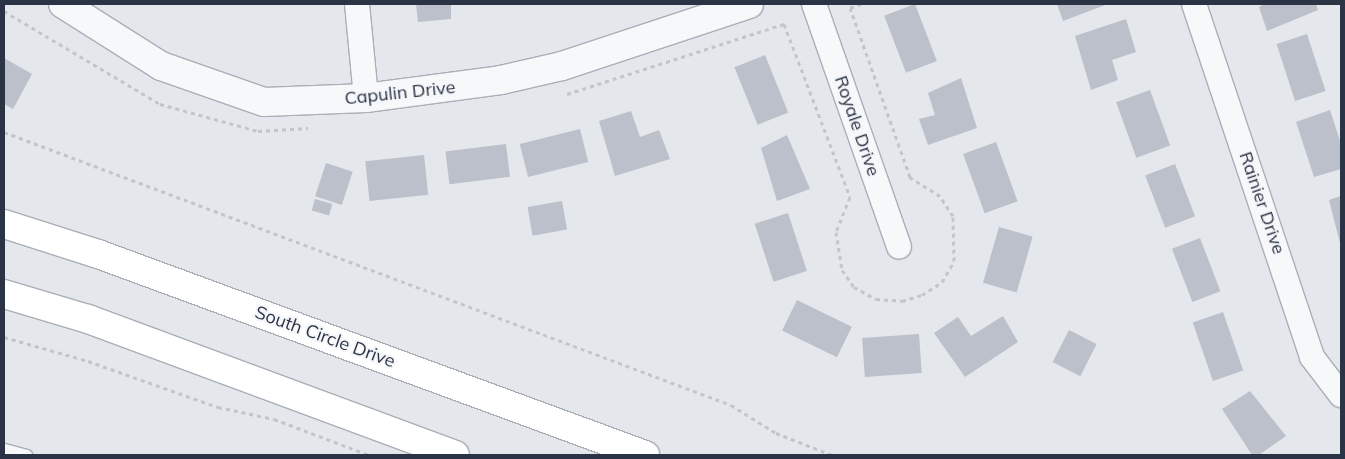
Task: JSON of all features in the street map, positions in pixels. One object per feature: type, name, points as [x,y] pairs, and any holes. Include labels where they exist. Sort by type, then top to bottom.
[{"type":"main road","name":"South Circle Drive","points":[[4,224],[98,254],[645,455]]},
{"type":"main road","points":[[4,294],[88,319],[455,455]]},
{"type":"street","name":"Capulin Drive","points":[[63,4],[161,66],[264,102],[366,98],[449,90],[562,66],[749,4]]},
{"type":"street","points":[[357,4],[366,98]]},
{"type":"street","name":"Royale Drive","points":[[814,4],[899,247]]},
{"type":"street","name":"Rainier Drive","points":[[1194,4],[1312,357],[1341,395]]},
{"type":"lane","points":[[4,449],[26,455]]},
{"type":"path","points":[[4,132],[731,405],[776,433],[832,455]]},
{"type":"path","points":[[4,337],[88,361],[218,407],[274,419],[369,455]]},
{"type":"building","points":[[416,4],[451,4],[451,19],[418,22]]},
{"type":"building","points":[[915,4],[937,61],[906,73],[884,16]]},
{"type":"building","points":[[1057,4],[1108,4],[1063,21]]},
{"type":"building","points":[[1265,4],[1316,4],[1318,10],[1267,31],[1259,7]]},
{"type":"building","points":[[1126,19],[1136,52],[1112,60],[1118,80],[1091,90],[1075,36]]},
{"type":"building","points":[[1307,34],[1326,91],[1295,101],[1277,44]]},
{"type":"building","points":[[765,55],[788,112],[758,125],[734,67]]},
{"type":"building","points":[[4,58],[32,74],[13,109],[4,104]]},
{"type":"building","points":[[961,78],[977,128],[928,145],[919,119],[935,115],[928,93]]},
{"type":"building","points":[[1150,90],[1170,145],[1136,158],[1116,102]]},
{"type":"building","points":[[1330,110],[1341,144],[1341,169],[1314,177],[1296,122]]},
{"type":"building","points":[[631,111],[640,137],[659,130],[670,159],[615,176],[599,121]]},
{"type":"building","points":[[580,129],[588,162],[528,177],[520,144]]},
{"type":"building","points":[[787,135],[810,189],[777,201],[761,148]]},
{"type":"building","points":[[996,142],[1018,201],[985,213],[963,154]]},
{"type":"building","points":[[506,144],[510,177],[449,184],[445,151]]},
{"type":"building","points":[[424,155],[428,195],[370,201],[365,161]]},
{"type":"building","points":[[326,163],[353,172],[342,205],[315,196]]},
{"type":"building","points":[[1175,164],[1195,216],[1165,228],[1145,175]]},
{"type":"building","points":[[1341,196],[1341,247],[1329,200]]},
{"type":"building","points":[[315,199],[332,204],[329,215],[312,211]]},
{"type":"building","points":[[562,201],[567,230],[533,236],[528,207]]},
{"type":"building","points":[[788,213],[807,271],[774,282],[755,224]]},
{"type":"building","points":[[999,227],[1033,237],[1017,292],[983,283]]},
{"type":"building","points":[[1200,238],[1220,291],[1192,302],[1172,249]]},
{"type":"building","points":[[797,300],[852,327],[837,357],[782,331]]},
{"type":"building","points":[[1223,312],[1243,371],[1213,381],[1193,322]]},
{"type":"building","points":[[1003,316],[1018,342],[965,377],[934,333],[958,317],[971,336]]},
{"type":"building","points":[[1069,330],[1097,344],[1080,376],[1053,362]]},
{"type":"building","points":[[919,334],[922,373],[865,377],[862,338]]},
{"type":"building","points":[[1250,391],[1286,436],[1259,455],[1252,455],[1222,409]]}]
